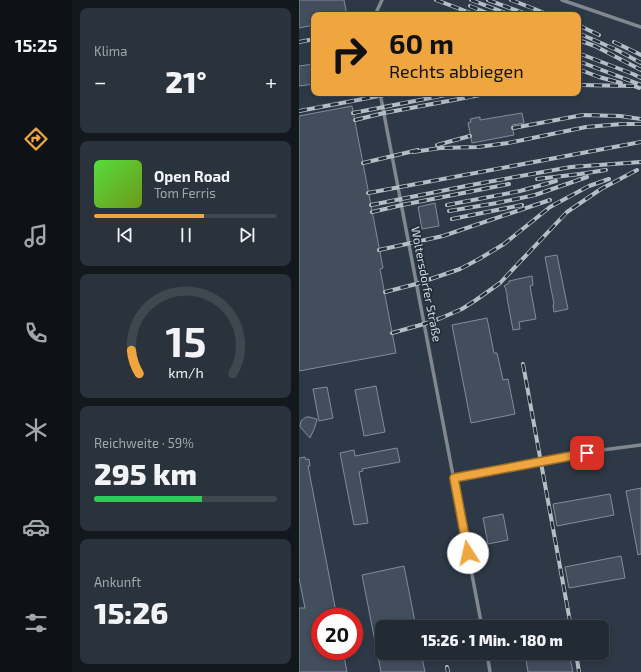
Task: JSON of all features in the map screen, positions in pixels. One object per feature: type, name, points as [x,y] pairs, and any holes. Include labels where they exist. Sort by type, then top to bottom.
[{"type":"lane","points":[[376,12],[382,0]]},
{"type":"lane","points":[[561,0],[641,27]]},
{"type":"lane","name":"Woltersdorfer Straße","points":[[381,96],[481,620]]},
{"type":"lane","points":[[454,478],[602,450],[641,445]]},
{"type":"lane","points":[[488,660],[490,672]]},
{"type":"building","points":[[299,0],[344,0],[346,12],[311,12],[311,26],[299,28]]},
{"type":"building","points":[[311,64],[311,84],[299,86],[299,66]]},
{"type":"building","points":[[352,106],[383,268],[380,269],[396,353],[299,371],[299,116]]},
{"type":"building","points":[[522,113],[524,123],[512,125],[514,135],[472,143],[468,123],[471,122],[470,119],[480,117],[480,120]]},
{"type":"building","points":[[435,203],[439,226],[422,229],[418,207]]},
{"type":"building","points":[[557,255],[568,309],[554,312],[554,304],[545,257]]},
{"type":"building","points":[[532,276],[533,285],[530,286],[536,319],[519,322],[520,329],[513,330],[506,289],[504,286],[509,283],[509,281]]},
{"type":"building","points":[[487,318],[494,353],[497,353],[503,380],[508,379],[515,414],[471,423],[452,325]]},
{"type":"building","points":[[376,386],[385,432],[364,436],[355,390]]},
{"type":"building","points":[[327,387],[333,418],[319,421],[313,389]]},
{"type":"building","points":[[306,417],[317,419],[310,438],[300,426],[301,421]]},
{"type":"building","points":[[397,448],[400,462],[362,469],[363,471],[359,472],[368,523],[354,525],[340,453],[354,450],[355,456]]},
{"type":"building","points":[[305,457],[306,460],[309,459],[310,466],[308,466],[335,608],[311,608],[311,660],[345,660],[347,672],[299,672],[299,608],[305,608],[299,578],[299,458]]},
{"type":"building","points":[[641,488],[641,554],[638,555],[626,491]]},
{"type":"building","points":[[610,494],[614,515],[557,526],[553,504]]},
{"type":"building","points":[[503,514],[508,540],[488,544],[483,518]]},
{"type":"building","points":[[621,556],[625,578],[569,588],[565,567]]},
{"type":"building","points":[[404,566],[415,620],[375,620],[375,641],[362,575]]},
{"type":"building","points":[[379,660],[422,660],[425,672],[381,672]]},
{"type":"building","points":[[526,660],[570,660],[573,672],[528,672]]},
{"type":"railway","points":[[436,0],[468,12]]},
{"type":"railway","points":[[471,0],[503,12]]},
{"type":"railway","points":[[488,0],[521,12]]},
{"type":"railway","points":[[511,0],[542,12]]},
{"type":"railway","points":[[470,6],[485,12]]},
{"type":"railway","points":[[581,26],[599,35]]},
{"type":"railway","points":[[581,34],[617,50],[641,63]]},
{"type":"railway","points":[[299,42],[311,40]]},
{"type":"railway","points":[[581,41],[595,46],[641,70]]},
{"type":"railway","points":[[614,42],[641,55]]},
{"type":"railway","points":[[581,54],[641,78]]},
{"type":"railway","points":[[581,62],[641,85]]},
{"type":"railway","points":[[581,70],[621,83]]},
{"type":"railway","points":[[581,85],[634,86],[639,88]]},
{"type":"railway","points":[[299,111],[379,96]]},
{"type":"railway","points":[[353,113],[441,96]]},
{"type":"railway","points":[[355,120],[475,96]]},
{"type":"railway","points":[[513,128],[583,115],[620,116],[641,119]]},
{"type":"railway","points":[[413,152],[440,148],[478,147],[508,143],[586,127],[641,124]]},
{"type":"railway","points":[[437,145],[470,136]]},
{"type":"railway","points":[[368,193],[641,142]]},
{"type":"railway","points":[[363,163],[418,150]]},
{"type":"railway","points":[[371,205],[571,167],[641,162]]},
{"type":"railway","points":[[537,179],[606,170]]},
{"type":"railway","points":[[392,333],[441,318],[462,309],[476,300],[500,283],[567,212],[601,189],[637,170]]},
{"type":"railway","points":[[449,211],[535,195],[587,177]]},
{"type":"railway","points":[[385,292],[416,284],[460,269],[504,244],[550,207],[589,186],[609,179]]},
{"type":"railway","points":[[447,205],[520,191],[556,181]]},
{"type":"railway","points":[[372,212],[509,184]]},
{"type":"railway","points":[[379,250],[443,236],[550,200]]},
{"type":"railway","points":[[452,219],[522,205]]},
{"type":"railway","points":[[523,364],[570,620]]},
{"type":"railway","points":[[577,660],[579,672]]},
{"type":"railway","points":[[447,667],[448,672]]},
{"type":"route","points":[[468,553],[454,478],[587,453]]}]
